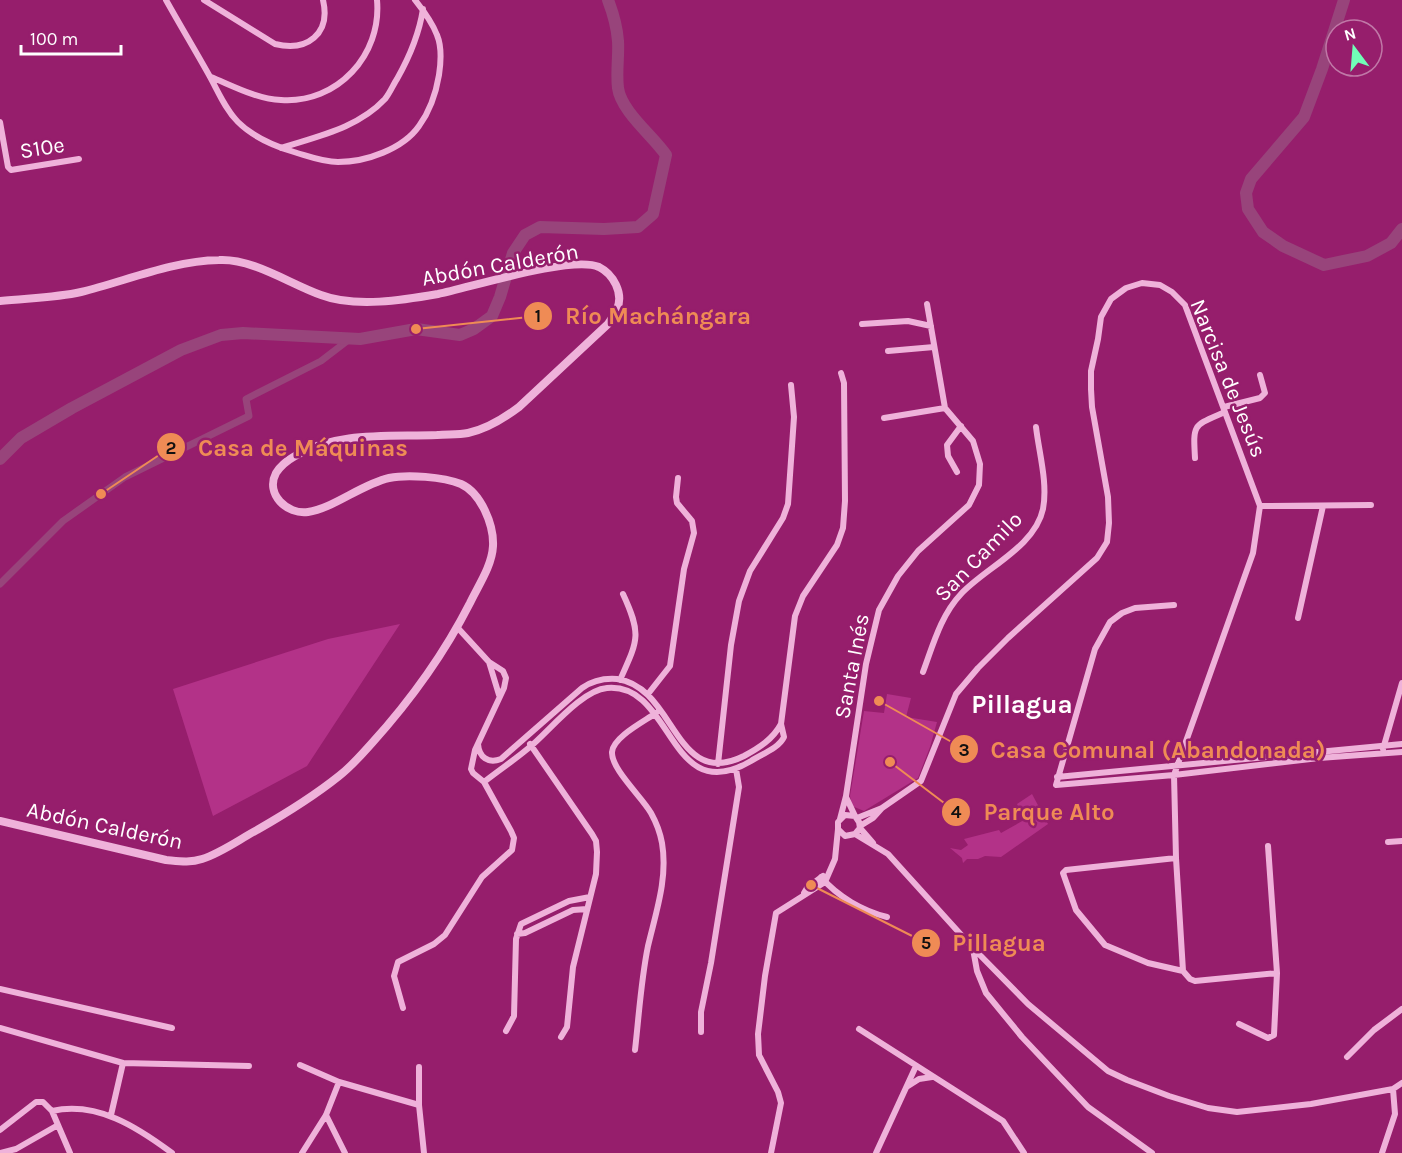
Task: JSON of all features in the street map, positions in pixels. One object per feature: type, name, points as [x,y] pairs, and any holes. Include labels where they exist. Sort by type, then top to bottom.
[{"type":"street","points":[[166,0],[238,122],[266,142],[323,161],[355,161],[387,150],[410,136],[419,126],[434,99],[441,51],[437,35],[423,9],[415,0]]},
{"type":"street","points":[[204,0],[275,44],[287,47],[307,44],[314,39],[322,26],[325,13],[323,0]]},
{"type":"street","points":[[210,77],[263,98],[282,101],[304,98],[327,90],[348,79],[365,56],[373,39],[377,21],[377,0]]},
{"type":"street","points":[[281,148],[339,130],[372,111],[387,97],[413,49],[420,29],[423,9]]},
{"type":"street","name":"S10e","points":[[0,122],[8,167],[11,170],[79,159]]},
{"type":"street","name":"Abdón Calderón","points":[[0,300],[64,296],[193,262],[220,259],[241,262],[324,296],[380,302],[408,299],[574,264],[588,264],[610,275],[616,284],[619,300],[617,309],[608,324],[519,408],[502,419],[467,433],[359,438],[320,444],[286,462],[277,472],[274,489],[288,509],[298,512],[311,512],[364,487],[390,478],[416,476],[462,485],[480,502],[486,516],[493,546],[488,567],[457,627],[424,679],[389,724],[352,765],[326,786],[270,823],[203,859],[166,860],[0,821]]},
{"type":"street","name":"Narcisa de Jesús","points":[[856,817],[882,808],[921,781],[956,694],[1008,638],[1097,558],[1107,542],[1108,497],[1092,408],[1090,371],[1101,316],[1111,298],[1126,288],[1142,283],[1160,285],[1172,292],[1185,305],[1260,506]]},
{"type":"street","points":[[884,418],[945,408],[927,304]]},
{"type":"street","points":[[862,324],[908,321],[931,326]]},
{"type":"street","points":[[888,351],[934,347]]},
{"type":"street","points":[[478,744],[481,755],[488,760],[501,759],[587,685],[601,680],[620,680],[631,683],[648,693],[657,713],[687,760],[708,771],[720,773],[736,769],[780,743],[784,736],[781,724],[795,616],[803,596],[837,545],[843,528],[845,501],[844,383],[841,373]]},
{"type":"street","points":[[1195,458],[1194,432],[1199,423],[1225,410],[1260,398],[1265,393],[1260,375]]},
{"type":"street","points":[[718,764],[731,645],[739,601],[756,559],[787,510],[794,417],[791,385]]},
{"type":"street","name":"Santa Inés","points":[[840,819],[846,796],[866,664],[879,610],[898,576],[918,551],[969,505],[979,485],[978,452],[973,441],[945,408]]},
{"type":"street","points":[[957,471],[948,456],[947,445],[961,426]]},
{"type":"street","name":"San Camilo","points":[[923,672],[944,618],[961,594],[1019,546],[1036,526],[1043,510],[1044,491],[1036,427]]},
{"type":"street","points":[[648,693],[670,666],[684,569],[694,533],[692,521],[677,503],[678,478]]},
{"type":"street","points":[[1183,971],[1176,858],[1174,775],[1252,553],[1260,506],[1371,505]]},
{"type":"street","points":[[1298,618],[1323,506]]},
{"type":"street","points":[[620,680],[635,647],[637,636],[632,613],[623,594]]},
{"type":"street","points":[[1056,781],[1095,649],[1110,622],[1122,613],[1135,608],[1174,605]]},
{"type":"street","points":[[403,1008],[394,976],[398,962],[434,944],[445,935],[482,877],[512,850],[514,838],[484,782],[471,769],[478,744],[506,678],[503,671],[489,662],[457,627]]},
{"type":"street","points":[[489,662],[500,695]]},
{"type":"street","points":[[1382,753],[1402,683]]},
{"type":"street","points":[[484,782],[531,746],[585,697],[600,689],[619,688],[642,699],[692,753],[706,762],[726,763],[750,753],[772,737],[781,724]]},
{"type":"street","points":[[635,1050],[643,974],[664,868],[661,840],[650,811],[615,763],[612,753],[613,747],[620,739],[657,713]]},
{"type":"street","points":[[526,738],[596,841],[598,863],[573,967],[567,1027],[561,1037]]},
{"type":"street","points":[[1056,781],[1174,775],[1402,744]]},
{"type":"street","points":[[1056,781],[1177,767],[1319,755],[1402,752]]},
{"type":"street","points":[[701,1032],[700,1011],[711,963],[739,787],[736,769]]},
{"type":"street","points":[[846,796],[860,827],[876,846]]},
{"type":"street","points":[[836,850],[882,808]]},
{"type":"street","points":[[771,1153],[781,1103],[778,1092],[759,1055],[758,1046],[765,976],[776,913],[804,893],[810,893],[828,874],[836,850],[840,819],[848,814],[856,817]]},
{"type":"street","points":[[838,829],[842,834],[852,835],[888,854],[1028,1005],[1108,1071],[1169,1096],[1208,1108],[1237,1112],[1295,1106],[1393,1089],[1402,1083]]},
{"type":"street","points":[[1388,842],[1402,841]]},
{"type":"street","points":[[1239,1024],[1268,1038],[1274,1035],[1277,973],[1268,846]]},
{"type":"street","points":[[1176,858],[1066,870],[1063,873],[1076,910],[1105,945],[1148,963],[1183,971],[1195,981],[1277,973]]},
{"type":"street","points":[[823,880],[841,895],[870,913],[887,917]]},
{"type":"street","points":[[506,1031],[514,1016],[517,934],[521,924],[569,901],[590,897]]},
{"type":"street","points":[[517,934],[525,933],[573,910],[587,909]]},
{"type":"street","points":[[973,948],[977,971],[986,993],[1022,1037],[1088,1107],[1152,1153]]},
{"type":"street","points":[[0,989],[172,1028]]},
{"type":"street","points":[[1347,1057],[1374,1030],[1402,1009]]},
{"type":"street","points":[[0,1028],[123,1063],[249,1066]]},
{"type":"street","points":[[859,1029],[1003,1121],[1024,1153]]},
{"type":"street","points":[[111,1115],[123,1063]]},
{"type":"street","points":[[300,1065],[339,1082],[419,1105]]},
{"type":"street","points":[[419,1066],[419,1105],[424,1153]]},
{"type":"street","points":[[876,1153],[916,1066]]},
{"type":"street","points":[[906,1088],[919,1079],[932,1077]]},
{"type":"street","points":[[302,1153],[326,1115],[339,1082]]},
{"type":"street","points":[[1385,1153],[1395,1114],[1393,1089]]},
{"type":"street","points":[[0,1130],[36,1102],[43,1102],[52,1111],[70,1153]]},
{"type":"street","points":[[52,1111],[68,1107],[111,1115],[128,1123],[172,1153]]},
{"type":"street","points":[[326,1115],[345,1153]]},
{"type":"street","points":[[0,1144],[3,1152],[58,1125]]},
{"type":"shaded area","points":[[400,624],[307,766],[213,816],[173,689],[328,639]]},
{"type":"shaded area","points":[[887,694],[911,698],[906,717],[937,722],[918,778],[864,811],[852,806],[850,796],[864,711],[884,713]]},
{"type":"shaded area","points":[[1032,794],[1048,824],[1001,857],[985,856],[978,859],[967,859],[963,863],[962,858],[950,848],[961,850],[968,845],[964,839],[999,830],[1001,833],[1024,820],[1017,804]]},
{"type":"waterway","points":[[0,459],[21,438],[72,408],[181,350],[221,335],[243,333],[360,339],[416,329],[460,335],[474,329],[492,316],[513,253],[525,235],[540,227],[604,229],[638,227],[653,214],[666,155],[631,114],[620,97],[617,82],[617,36],[608,0]]},
{"type":"waterway","points":[[1344,0],[1304,117],[1251,179],[1246,193],[1248,209],[1263,232],[1283,246],[1324,265],[1367,256],[1391,243],[1402,229]]},
{"type":"waterway","points":[[0,584],[63,521],[125,477],[249,416],[246,399],[321,361],[351,338]]},
{"type":"place","name":"Río Machángara","points":[[416,329]]},
{"type":"place","name":"Casa de Máquinas","points":[[101,494]]},
{"type":"place","name":"Casa Comunal (Abandonada)","points":[[879,701]]},
{"type":"place","name":"Parque Alto","points":[[890,762]]},
{"type":"place","name":"Pillagua","points":[[811,885]]},
{"type":"district","name":"Pillagua","points":[[1022,704]]}]
